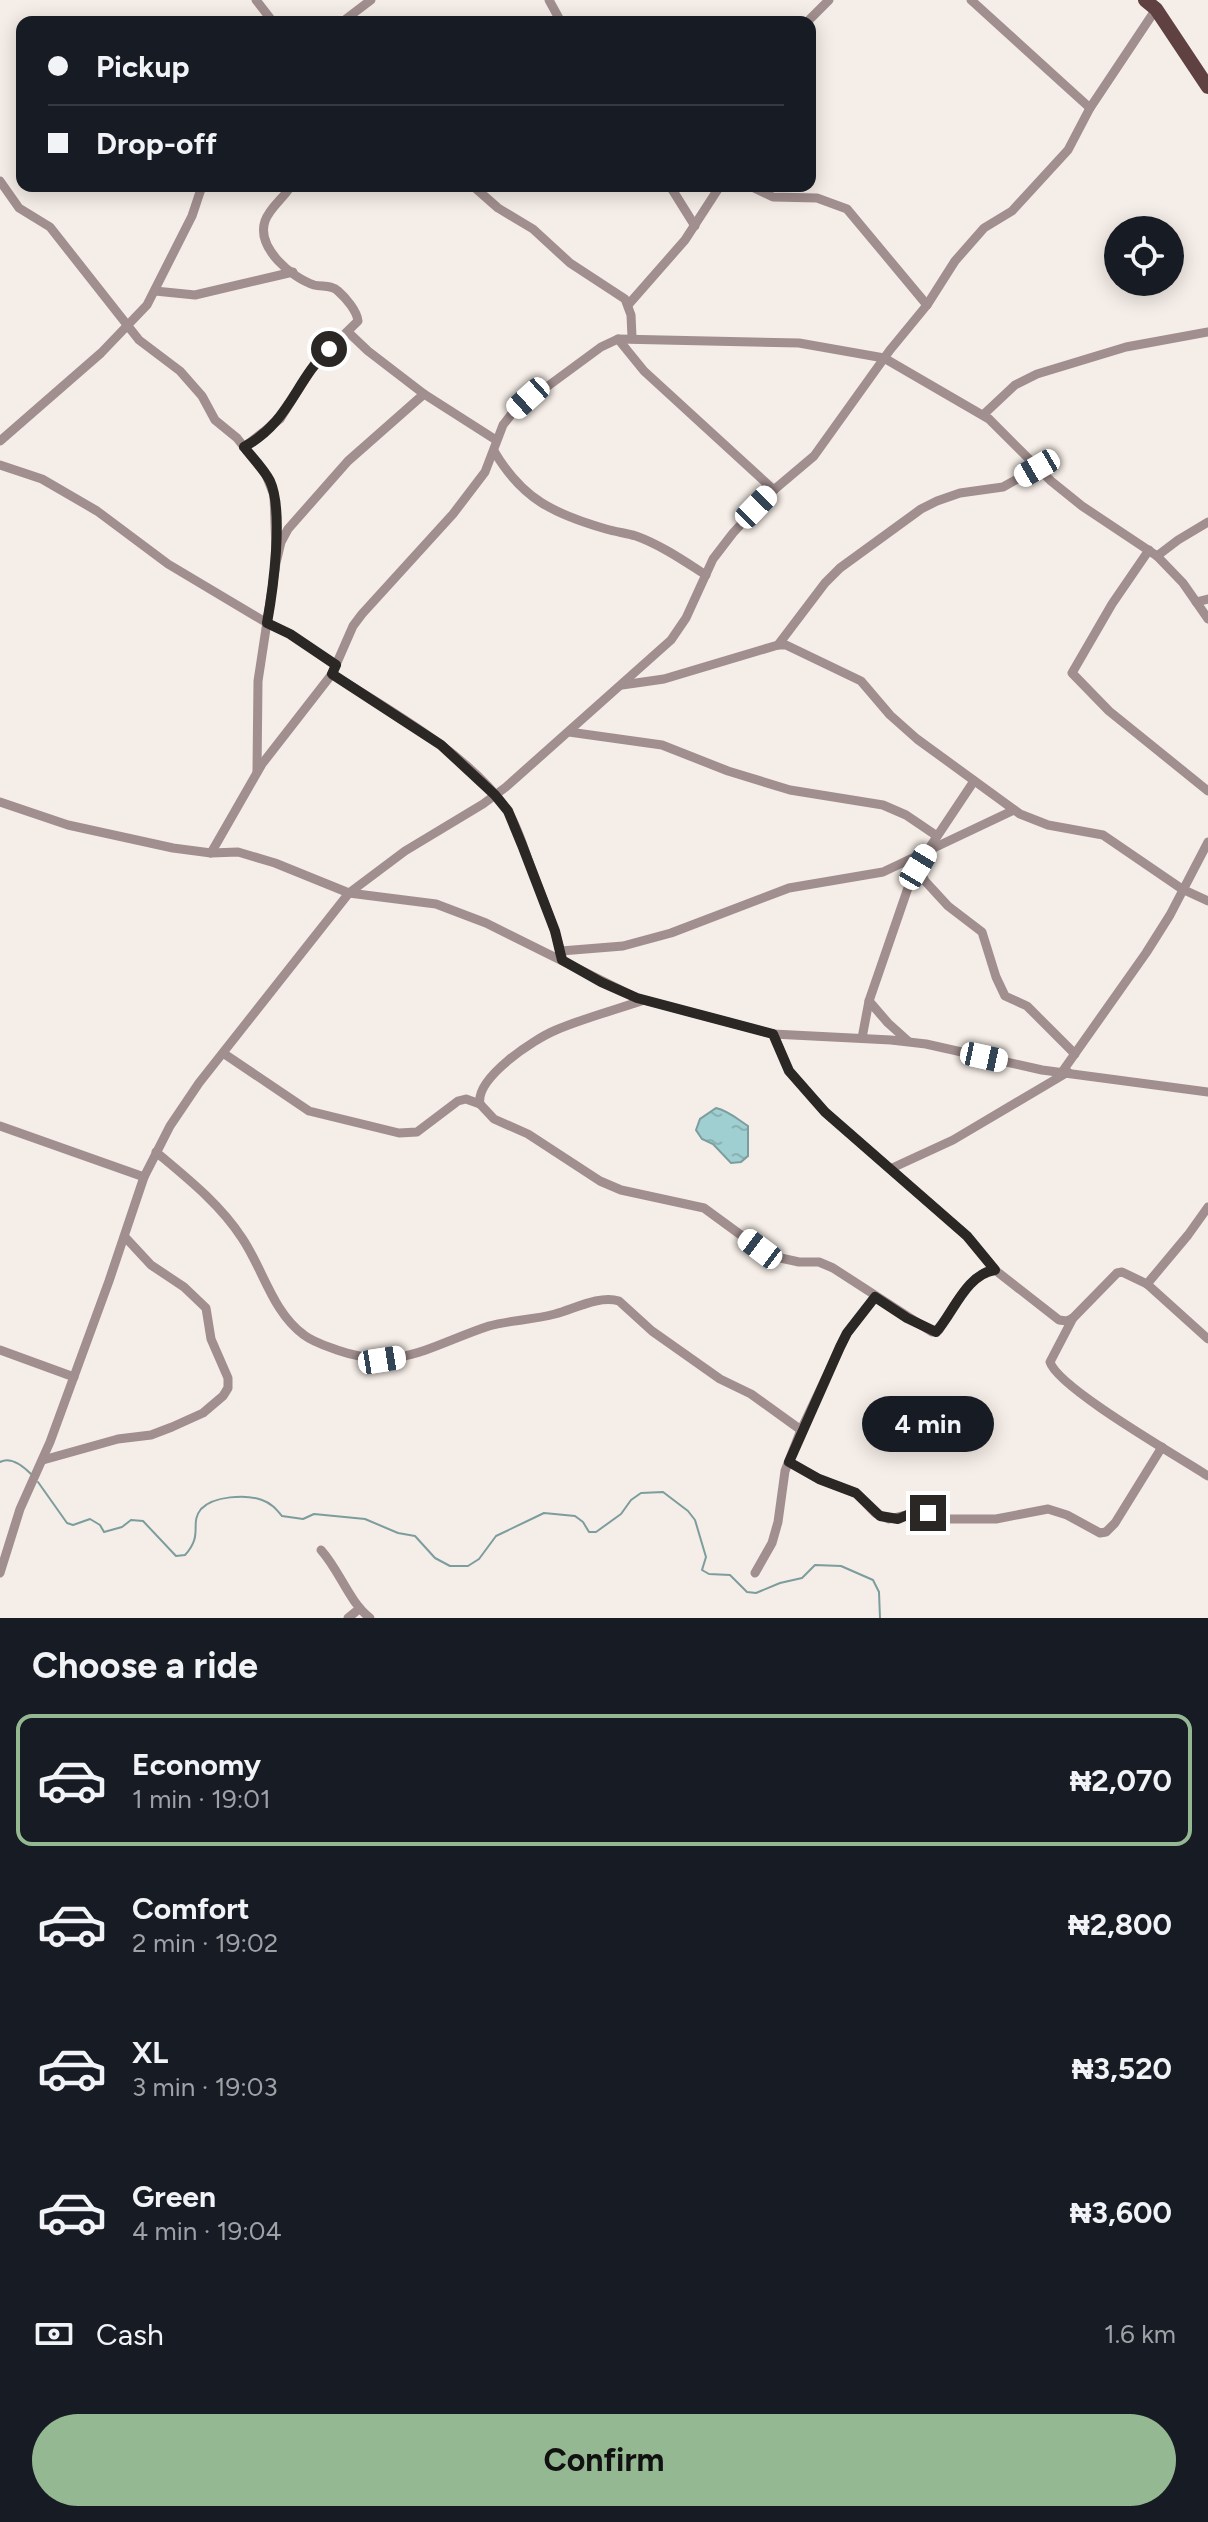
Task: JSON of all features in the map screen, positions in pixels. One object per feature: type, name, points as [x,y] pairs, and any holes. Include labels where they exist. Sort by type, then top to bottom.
[{"type":"main road","points":[[1151,5],[1208,87]]},
{"type":"street","points":[[256,0],[268,16]]},
{"type":"street","points":[[350,16],[371,0]]},
{"type":"street","points":[[813,16],[829,0]]},
{"type":"street","points":[[971,0],[1090,108]]},
{"type":"street","points":[[0,1573],[20,1509],[38,1473],[74,1377],[144,1177],[177,1115],[349,893],[405,851],[495,795],[671,640],[686,618],[713,559],[733,533],[774,490],[814,456],[884,358],[927,305],[955,261],[984,228],[1012,211],[1068,150],[1151,5]]},
{"type":"street","points":[[0,181],[19,208],[50,227],[127,327],[145,346],[180,371],[202,396],[215,420],[244,447],[271,483],[276,563]]},
{"type":"street","points":[[0,441],[101,353],[147,305],[192,216],[200,192]]},
{"type":"street","points":[[244,447],[280,419],[315,363],[358,321],[337,289],[312,284],[269,250],[263,234],[267,217],[286,192]]},
{"type":"street","points":[[480,192],[498,208],[533,229],[570,263],[619,294],[628,305],[632,337]]},
{"type":"street","points":[[674,192],[695,226]]},
{"type":"street","points":[[628,305],[695,226],[716,192]]},
{"type":"street","points":[[763,192],[773,197],[817,198],[847,209],[927,305]]},
{"type":"street","points":[[155,291],[195,295],[293,272]]},
{"type":"street","points":[[348,332],[368,351],[495,445],[508,474],[526,493],[548,509],[635,536],[706,575]]},
{"type":"street","points":[[983,415],[1015,385],[1037,374],[1140,344],[1208,332]]},
{"type":"street","points":[[618,339],[654,381],[704,423],[774,490]]},
{"type":"street","points":[[211,853],[257,774],[334,669],[353,626],[453,514],[485,472],[503,425],[528,398],[601,347],[618,339],[799,343],[884,358],[983,415],[1015,443],[1037,468],[1082,506],[1153,553],[1183,583],[1208,619]]},
{"type":"street","points":[[257,774],[258,681],[281,542],[296,519],[348,461],[424,394]]},
{"type":"street","points":[[0,465],[42,479],[97,511],[168,564],[290,634],[441,745],[508,811],[562,956]]},
{"type":"street","points":[[778,645],[840,568],[921,509],[960,493],[1003,487],[1037,468]]},
{"type":"street","points":[[1208,522],[1153,553],[1112,604],[1072,673],[1109,711],[1208,791]]},
{"type":"street","points":[[1196,602],[1208,599]]},
{"type":"street","points":[[622,685],[664,679],[778,645],[805,652],[861,681],[908,731],[1014,810],[1048,825],[1103,835],[1182,889],[1208,901]]},
{"type":"street","points":[[569,732],[662,745],[728,771],[790,790],[883,805],[906,815],[937,836]]},
{"type":"street","points":[[862,1038],[869,1001],[909,885],[928,850],[974,781]]},
{"type":"street","points":[[0,802],[68,825],[173,848],[211,853],[238,852],[275,863],[349,893],[436,904],[562,956],[601,982],[646,1000],[773,1034],[910,1042],[1065,1072],[1208,1092]]},
{"type":"street","points":[[562,956],[623,946],[671,933],[789,888],[883,872],[1014,810]]},
{"type":"street","points":[[890,1169],[953,1140],[1065,1072],[1170,915],[1208,842]]},
{"type":"street","points":[[918,867],[925,881],[948,906],[982,932],[1005,996],[1027,1006],[1075,1054]]},
{"type":"street","points":[[480,1104],[481,1089],[487,1080],[532,1044],[555,1030],[646,1000]]},
{"type":"street","points":[[869,1001],[910,1042]]},
{"type":"street","points":[[773,1034],[782,1060],[825,1112],[967,1236],[995,1270],[1059,1320],[1073,1318]]},
{"type":"street","points":[[223,1053],[309,1111],[399,1133],[417,1132],[458,1101],[466,1099],[480,1104],[494,1119],[528,1134],[600,1181],[621,1190],[704,1208],[760,1249],[785,1261],[819,1262],[833,1268],[907,1318],[936,1332],[955,1301],[984,1273],[995,1270]]},
{"type":"street","points":[[0,1126],[144,1177]]},
{"type":"street","points":[[156,1152],[205,1196],[242,1238],[290,1323],[305,1336],[324,1345],[357,1357],[396,1358],[449,1343],[493,1325],[544,1317],[591,1302],[612,1299],[619,1301],[652,1331],[720,1379],[751,1394],[801,1430]]},
{"type":"street","points":[[1147,1284],[1208,1207]]},
{"type":"street","points":[[43,1460],[118,1439],[151,1435],[172,1427],[203,1413],[228,1388],[228,1378],[211,1339],[206,1308],[184,1287],[151,1265],[125,1237]]},
{"type":"street","points":[[1208,1339],[1147,1284],[1127,1273],[1117,1273],[1073,1318],[1050,1366],[1090,1400],[1208,1476]]},
{"type":"street","points":[[755,1573],[772,1543],[789,1462],[801,1430],[847,1333],[875,1297]]},
{"type":"street","points":[[0,1350],[74,1377]]},
{"type":"street","points":[[789,1462],[819,1479],[856,1493],[875,1513],[889,1519],[922,1511],[941,1519],[996,1519],[1048,1509],[1067,1515],[1100,1533],[1106,1532],[1115,1523],[1162,1447]]},
{"type":"street","points":[[321,1550],[359,1609],[370,1618]]},
{"type":"street","points":[[348,1618],[359,1609]]},
{"type":"water","points":[[716,1108],[748,1126],[748,1156],[741,1162],[731,1163],[713,1144],[702,1139],[696,1130],[700,1119]]},
{"type":"waterway","points":[[0,1462],[13,1461],[31,1474]]},
{"type":"waterway","points":[[38,1482],[67,1523],[73,1525],[90,1519],[100,1525],[104,1532],[122,1527],[131,1520],[143,1521],[176,1556],[185,1555],[191,1548],[201,1509],[213,1501],[247,1497],[268,1503],[282,1516],[303,1519],[314,1514],[365,1519],[398,1533],[415,1536],[435,1558],[450,1566],[468,1566],[479,1559],[496,1536],[544,1513],[575,1516],[589,1532],[596,1532],[621,1514],[631,1500],[641,1493],[663,1492],[695,1520],[706,1557],[702,1570],[709,1574],[730,1575],[747,1592],[756,1593],[802,1578],[815,1565],[841,1566],[873,1580],[879,1592],[880,1618]]},
{"type":"route","points":[[329,349],[315,363],[280,419],[244,447],[266,475],[274,495],[276,563],[267,623],[307,644],[336,665],[332,674],[441,745],[495,795],[508,811],[522,845],[555,931],[562,960],[637,998],[773,1034],[782,1060],[803,1089],[846,1131],[967,1236],[995,1270],[984,1273],[955,1301],[936,1332],[875,1297],[847,1333],[825,1376],[789,1462],[819,1479],[856,1493],[880,1516],[898,1519],[917,1511],[928,1513]]}]
